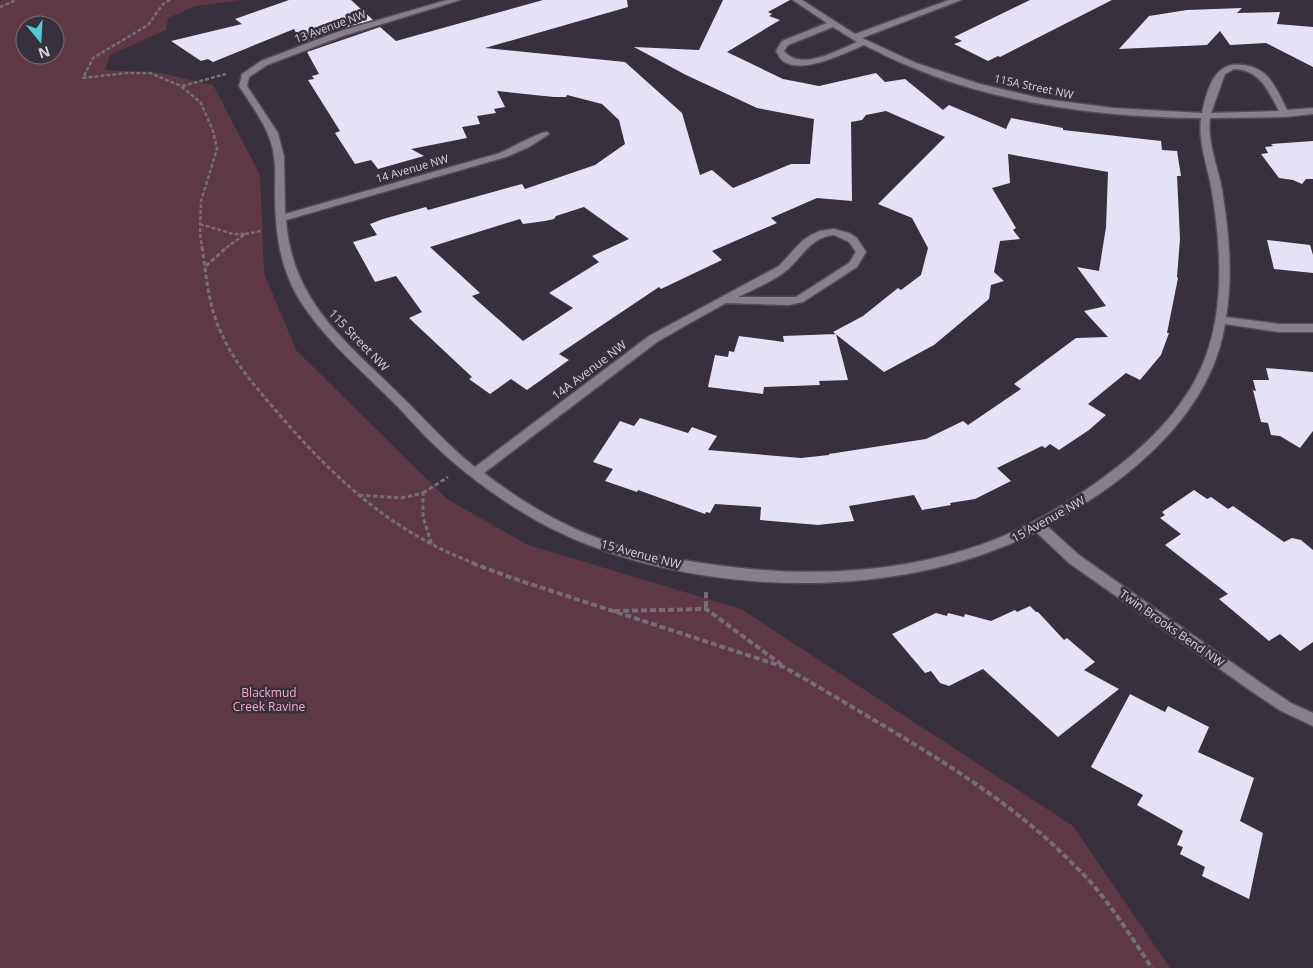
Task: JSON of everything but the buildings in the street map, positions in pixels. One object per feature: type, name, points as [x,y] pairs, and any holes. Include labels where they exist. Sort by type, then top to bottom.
[{"type":"street","name":"13 Avenue NW","points":[[245,76],[264,63],[331,37],[379,21],[456,0]]},
{"type":"street","name":"115A Street NW","points":[[797,0],[856,37],[906,61],[940,74],[1031,98],[1095,110],[1206,117]]},
{"type":"street","points":[[856,37],[957,0]]},
{"type":"street","points":[[833,24],[785,43],[780,51],[782,55],[789,61],[812,62],[864,41]]},
{"type":"street","name":"15 Avenue NW","points":[[584,539],[664,562],[701,569],[766,577],[816,578],[877,574],[922,567],[983,550],[1038,527],[1073,507],[1103,487],[1165,431],[1203,380],[1214,352],[1225,288],[1224,245],[1217,190],[1204,134],[1206,117],[1221,73],[1234,66],[1259,72],[1285,114]]},
{"type":"street","name":"115 Street NW","points":[[245,76],[243,86],[266,120],[279,157],[284,246],[294,279],[320,321],[432,436],[466,466],[533,512],[584,539]]},
{"type":"street","points":[[1206,117],[1313,111]]},
{"type":"street","name":"14 Avenue NW","points":[[282,218],[503,155],[526,145],[544,134]]},
{"type":"street","name":"14A Avenue NW","points":[[476,473],[653,339],[783,268],[806,243],[824,233],[834,232],[845,235],[858,246],[861,252],[853,265],[799,300],[789,302],[726,300]]},
{"type":"street","points":[[1221,320],[1279,328],[1313,328]]},
{"type":"street","name":"Twin Brooks Bend NW","points":[[1038,527],[1074,559],[1145,609],[1286,707],[1313,720]]},
{"type":"path","points":[[0,7],[16,0]]},
{"type":"path","points":[[181,86],[223,74],[245,76]]},
{"type":"path","points":[[200,224],[233,234],[245,234],[233,241],[206,267]]},
{"type":"path","points":[[358,495],[401,498],[423,493],[466,466]]},
{"type":"path","points":[[423,493],[423,517],[432,546]]},
{"type":"path","points":[[611,611],[706,609],[784,667]]},
{"type":"green space","name":"Blackmud Creek Ravine","points":[[3,0],[240,0],[196,6],[168,18],[166,30],[110,55],[105,70],[161,73],[213,85],[260,175],[264,273],[296,350],[447,499],[528,545],[741,609],[1073,826],[1170,968],[0,968],[0,2]]}]
